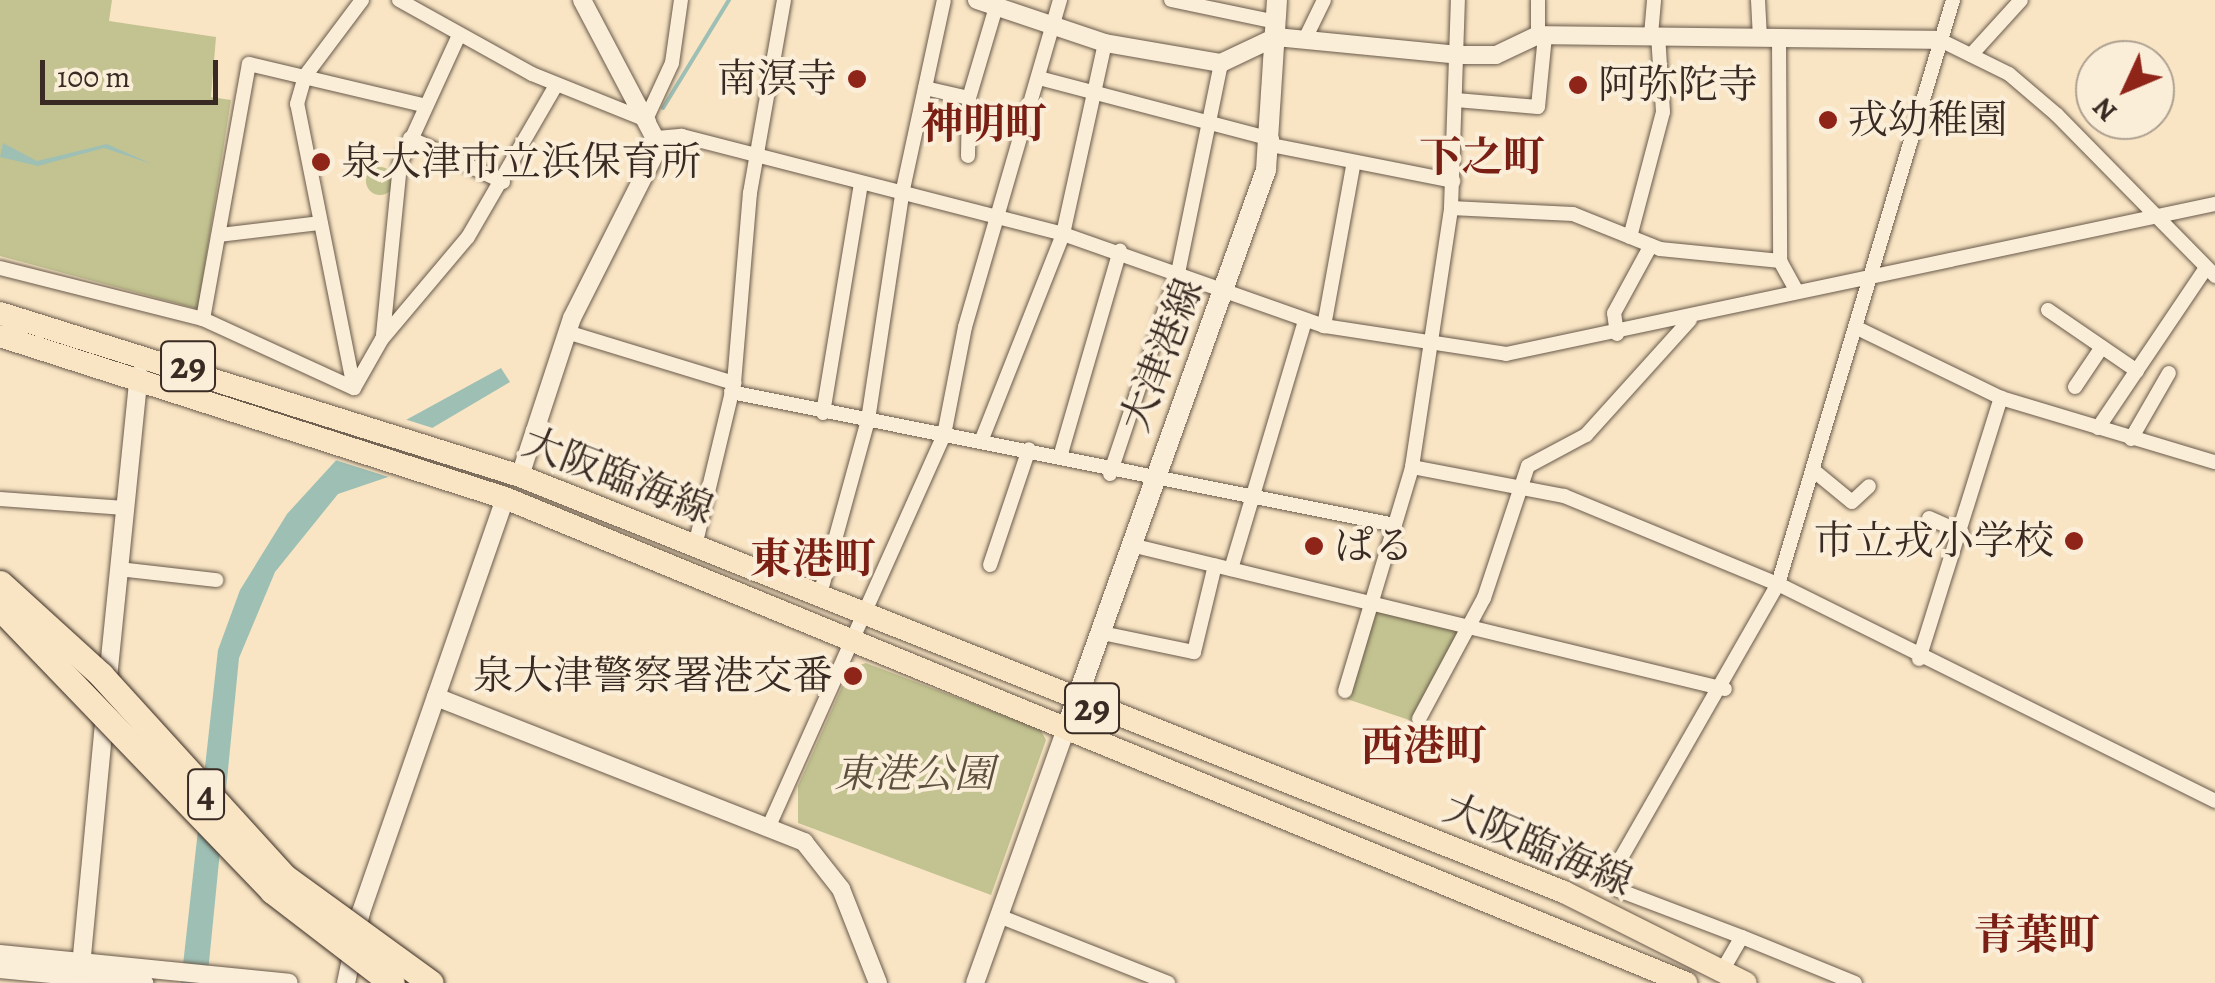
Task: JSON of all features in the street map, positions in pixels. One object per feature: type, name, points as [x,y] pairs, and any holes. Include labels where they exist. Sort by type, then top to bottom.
[{"type":"highway","name":"4","points":[[0,583],[101,675],[285,876],[431,983]]},
{"type":"highway","name":"4","points":[[0,608],[272,891],[392,983]]},
{"type":"main road","name":"大津港線","points":[[1067,726],[1226,286],[1272,142],[1277,0]]},
{"type":"main road","name":"大阪臨海線","points":[[0,313],[520,476],[1076,702],[1564,892],[1746,983]]},
{"type":"main road","name":"大阪臨海線","points":[[0,336],[138,374],[505,498],[1686,983]]},
{"type":"street","points":[[354,388],[297,104],[304,76],[362,0]]},
{"type":"street","points":[[399,0],[556,85],[652,125],[861,184],[1120,250],[1179,268],[1324,326],[1506,354],[1690,320],[1796,290],[1871,279],[2215,204]]},
{"type":"street","points":[[582,0],[652,125]]},
{"type":"street","points":[[520,476],[568,332],[652,125],[672,63],[680,0]]},
{"type":"street","points":[[695,546],[733,388],[758,154],[784,0]]},
{"type":"street","points":[[819,598],[868,420],[902,194],[944,0]]},
{"type":"street","points":[[978,0],[1105,43],[1221,63],[1276,30]]},
{"type":"street","points":[[769,826],[944,435],[997,218],[1060,0]]},
{"type":"street","points":[[1170,0],[1304,39],[1458,55],[1496,54],[1541,35],[1940,40],[2008,74],[2162,216],[2210,272],[2098,428]]},
{"type":"street","points":[[1304,39],[1324,0]]},
{"type":"street","points":[[1345,692],[1412,467],[1451,208],[1458,0]]},
{"type":"street","points":[[1456,100],[1538,107],[1538,0]]},
{"type":"street","points":[[1630,237],[1663,112],[1654,0]]},
{"type":"street","points":[[1758,0],[1769,39],[1780,261],[1796,290]]},
{"type":"street","points":[[1855,983],[1618,890],[1613,872],[1725,689],[1778,584],[1953,0]]},
{"type":"street","points":[[1971,55],[2020,0]]},
{"type":"street","points":[[968,156],[970,98],[996,7]]},
{"type":"street","points":[[382,339],[394,192],[423,105],[458,35]]},
{"type":"street","points":[[982,439],[1063,234],[1105,43]]},
{"type":"street","points":[[1110,474],[1179,268],[1213,126],[1221,63]]},
{"type":"street","points":[[203,319],[249,64],[423,105]]},
{"type":"street","points":[[1039,78],[1353,166],[1453,181]]},
{"type":"street","points":[[354,388],[382,339],[503,182],[556,85]]},
{"type":"street","points":[[925,88],[970,98]]},
{"type":"street","points":[[410,138],[503,182]]},
{"type":"street","points":[[1324,326],[1353,166]]},
{"type":"street","points":[[823,413],[861,184]]},
{"type":"street","points":[[1451,208],[1573,214],[1651,246],[1780,261]]},
{"type":"street","points":[[219,235],[320,223]]},
{"type":"street","points":[[1617,334],[1614,314],[1651,246]]},
{"type":"street","points":[[1060,457],[1120,250]]},
{"type":"street","points":[[0,268],[203,319],[354,388]]},
{"type":"street","points":[[2048,310],[2137,371]]},
{"type":"street","points":[[1232,569],[1249,496],[1305,320]]},
{"type":"street","points":[[1418,719],[1466,629],[1528,466],[1586,435],[1690,320]]},
{"type":"street","points":[[1855,327],[2001,398],[2215,462]]},
{"type":"street","points":[[568,332],[733,388],[823,413],[982,439],[1060,457],[1110,474],[1395,524]]},
{"type":"street","points":[[2075,387],[2102,347]]},
{"type":"street","points":[[2131,439],[2168,373]]},
{"type":"street","points":[[80,974],[138,374]]},
{"type":"street","points":[[1919,658],[1962,533],[2001,398]]},
{"type":"street","points":[[990,565],[1029,449]]},
{"type":"street","points":[[1412,467],[1564,496],[1778,584],[1919,658],[2215,800]]},
{"type":"street","points":[[1813,470],[1852,502],[1869,486]]},
{"type":"street","points":[[346,983],[436,697],[505,498]]},
{"type":"street","points":[[0,499],[124,508]]},
{"type":"street","points":[[1929,518],[1962,533]]},
{"type":"street","points":[[1132,545],[1725,689]]},
{"type":"street","points":[[1102,633],[1194,652],[1215,565]]},
{"type":"street","points":[[119,569],[216,580]]},
{"type":"street","points":[[436,697],[769,826],[826,863],[878,983]]},
{"type":"street","points":[[975,983],[1067,726]]},
{"type":"street","points":[[1000,916],[1168,983]]},
{"type":"street","points":[[1722,971],[1742,937]]},
{"type":"street","points":[[0,954],[80,974],[175,971],[289,983]]},
{"type":"street","points":[[0,969],[144,983]]},
{"type":"green space","points":[[0,0],[112,0],[109,21],[216,37],[211,97],[231,100],[198,309],[0,256]]},
{"type":"green space","points":[[380,167],[390,171],[394,181],[390,191],[380,195],[370,191],[366,181],[370,171]]},
{"type":"green space","points":[[1375,611],[1461,630],[1412,721],[1347,699]]},
{"type":"green space","name":"東港公園","points":[[866,663],[1040,729],[1046,740],[991,895],[798,823],[798,786],[845,680],[856,684],[861,672],[853,667]]},
{"type":"water","points":[[3,143],[37,161],[107,144],[152,164],[104,148],[38,166],[0,157]]},
{"type":"water","points":[[501,368],[510,382],[400,447],[388,477],[338,494],[275,572],[239,658],[207,983],[181,983],[218,650],[240,590],[287,514],[340,456]]},
{"type":"pier","points":[[401,418],[439,430],[401,449],[392,478],[332,459]]},
{"type":"waterway","points":[[663,108],[729,0]]},
{"type":"place","name":"南溟寺","points":[[857,79]]},
{"type":"place","name":"阿弥陀寺","points":[[1578,85]]},
{"type":"place","name":"戎幼稚園","points":[[1828,120]]},
{"type":"place","name":"泉大津市立浜保育所","points":[[321,162]]},
{"type":"place","name":"市立戎小学校","points":[[2074,541]]},
{"type":"place","name":"ぱる","points":[[1314,546]]},
{"type":"place","name":"泉大津警察署港交番","points":[[853,676]]},
{"type":"district","name":"神明町","points":[[984,124]]},
{"type":"district","name":"下之町","points":[[1482,157]]},
{"type":"district","name":"東港町","points":[[813,559]]},
{"type":"district","name":"西港町","points":[[1424,746]]},
{"type":"district","name":"青葉町","points":[[2037,935]]}]
